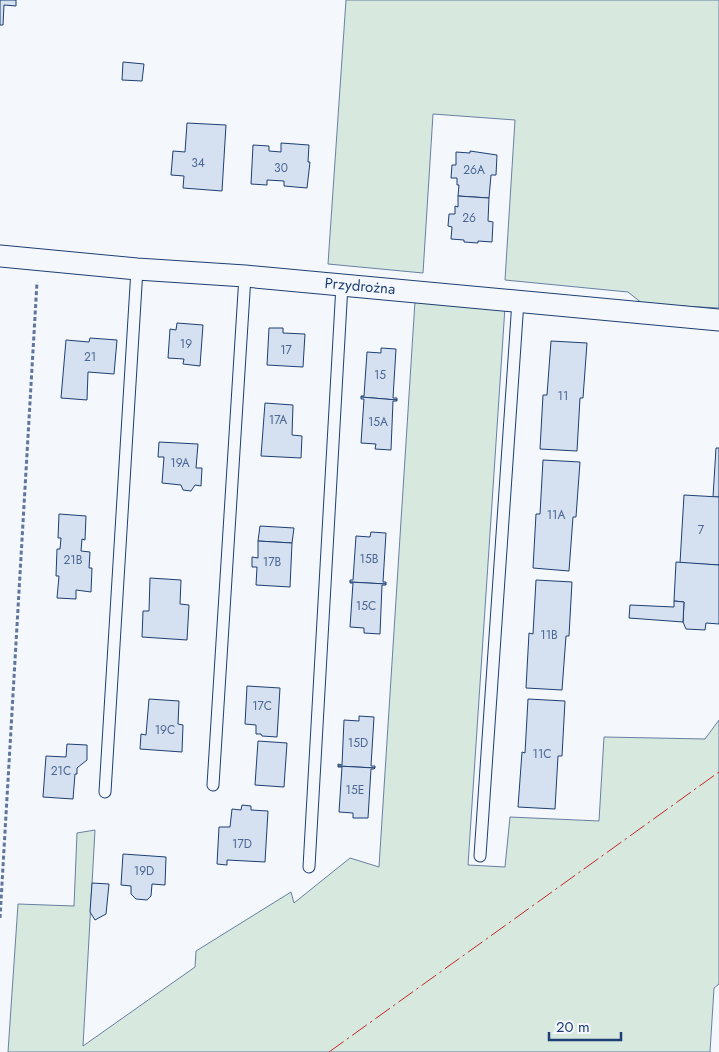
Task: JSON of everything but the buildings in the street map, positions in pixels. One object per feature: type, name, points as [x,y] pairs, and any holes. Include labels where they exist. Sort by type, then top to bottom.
[{"type":"street","name":"Przydrożna","points":[[0,256],[137,270],[245,276],[719,320]]},
{"type":"lane","points":[[105,792],[137,270]]},
{"type":"lane","points":[[213,785],[245,276]]},
{"type":"lane","points":[[309,866],[342,285]]},
{"type":"lane","points":[[480,856],[518,301]]},
{"type":"path","points":[[0,918],[39,260]]},
{"type":"shaded area","points":[[346,0],[719,0],[719,308],[643,304],[628,292],[505,280],[515,120],[433,114],[423,273],[328,264]]},
{"type":"shaded area","points":[[415,301],[505,307],[468,865],[505,867],[510,817],[599,821],[604,737],[705,739],[719,720],[719,984],[714,988],[710,1052],[8,1052],[18,904],[74,906],[77,833],[95,830],[83,1046],[195,967],[196,951],[291,892],[294,903],[350,858],[379,867]]},
{"type":"power","points":[[329,1052],[719,772]]}]
